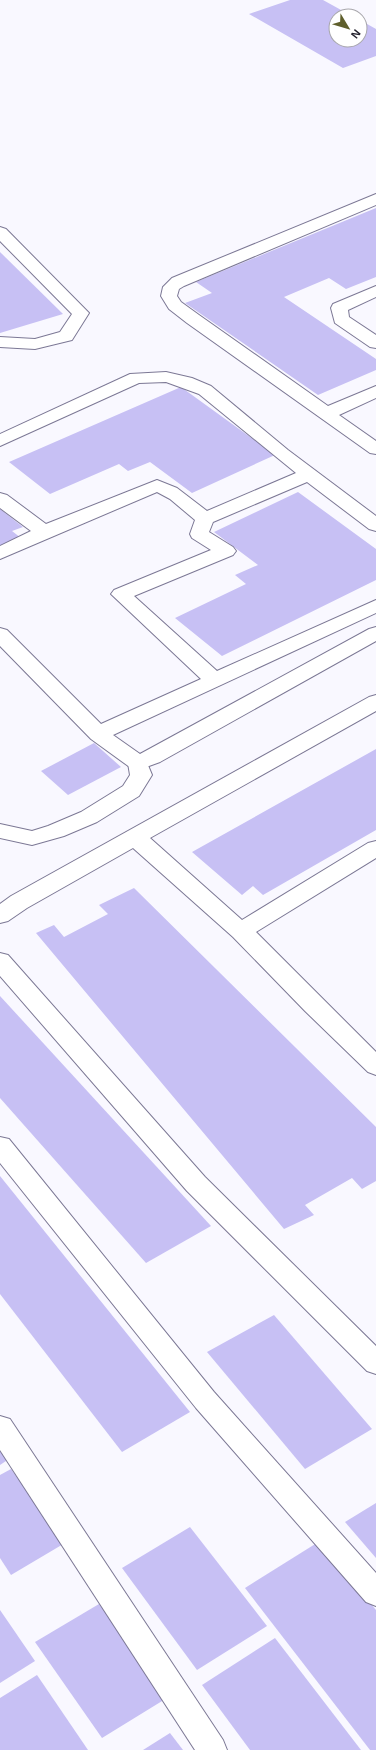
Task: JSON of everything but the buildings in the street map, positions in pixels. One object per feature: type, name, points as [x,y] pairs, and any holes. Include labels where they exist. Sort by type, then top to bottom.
[{"type":"street","points":[[376,199],[178,282],[171,287],[169,296],[176,305],[193,319],[376,449]]},
{"type":"street","points":[[0,232],[81,312],[66,336],[35,344],[0,342]]},
{"type":"street","points":[[376,291],[340,308],[341,319],[376,343]]},
{"type":"street","points":[[0,441],[136,378],[166,377],[186,382],[205,390],[309,474],[376,525]]},
{"type":"street","points":[[326,414],[376,391]]},
{"type":"street","points":[[215,680],[121,594],[226,551],[199,534],[205,519],[309,474]]},
{"type":"street","points":[[0,553],[44,532],[157,486],[173,493],[205,519]]},
{"type":"street","points":[[0,499],[44,532]]},
{"type":"street","points":[[98,734],[376,606]]},
{"type":"street","points":[[138,763],[153,757],[376,633]]},
{"type":"street","points":[[0,634],[98,734],[122,753],[138,763],[141,775],[131,791],[88,817],[56,831],[32,838],[0,831]]},
{"type":"street","points":[[0,915],[19,902],[376,702]]},
{"type":"street","points":[[135,837],[241,931],[376,1066]]},
{"type":"street","points":[[241,931],[376,848]]},
{"type":"street","points":[[0,961],[196,1184],[376,1364]]},
{"type":"street","points":[[0,1146],[205,1400],[376,1593]]},
{"type":"street","points":[[0,1427],[212,1750]]}]
